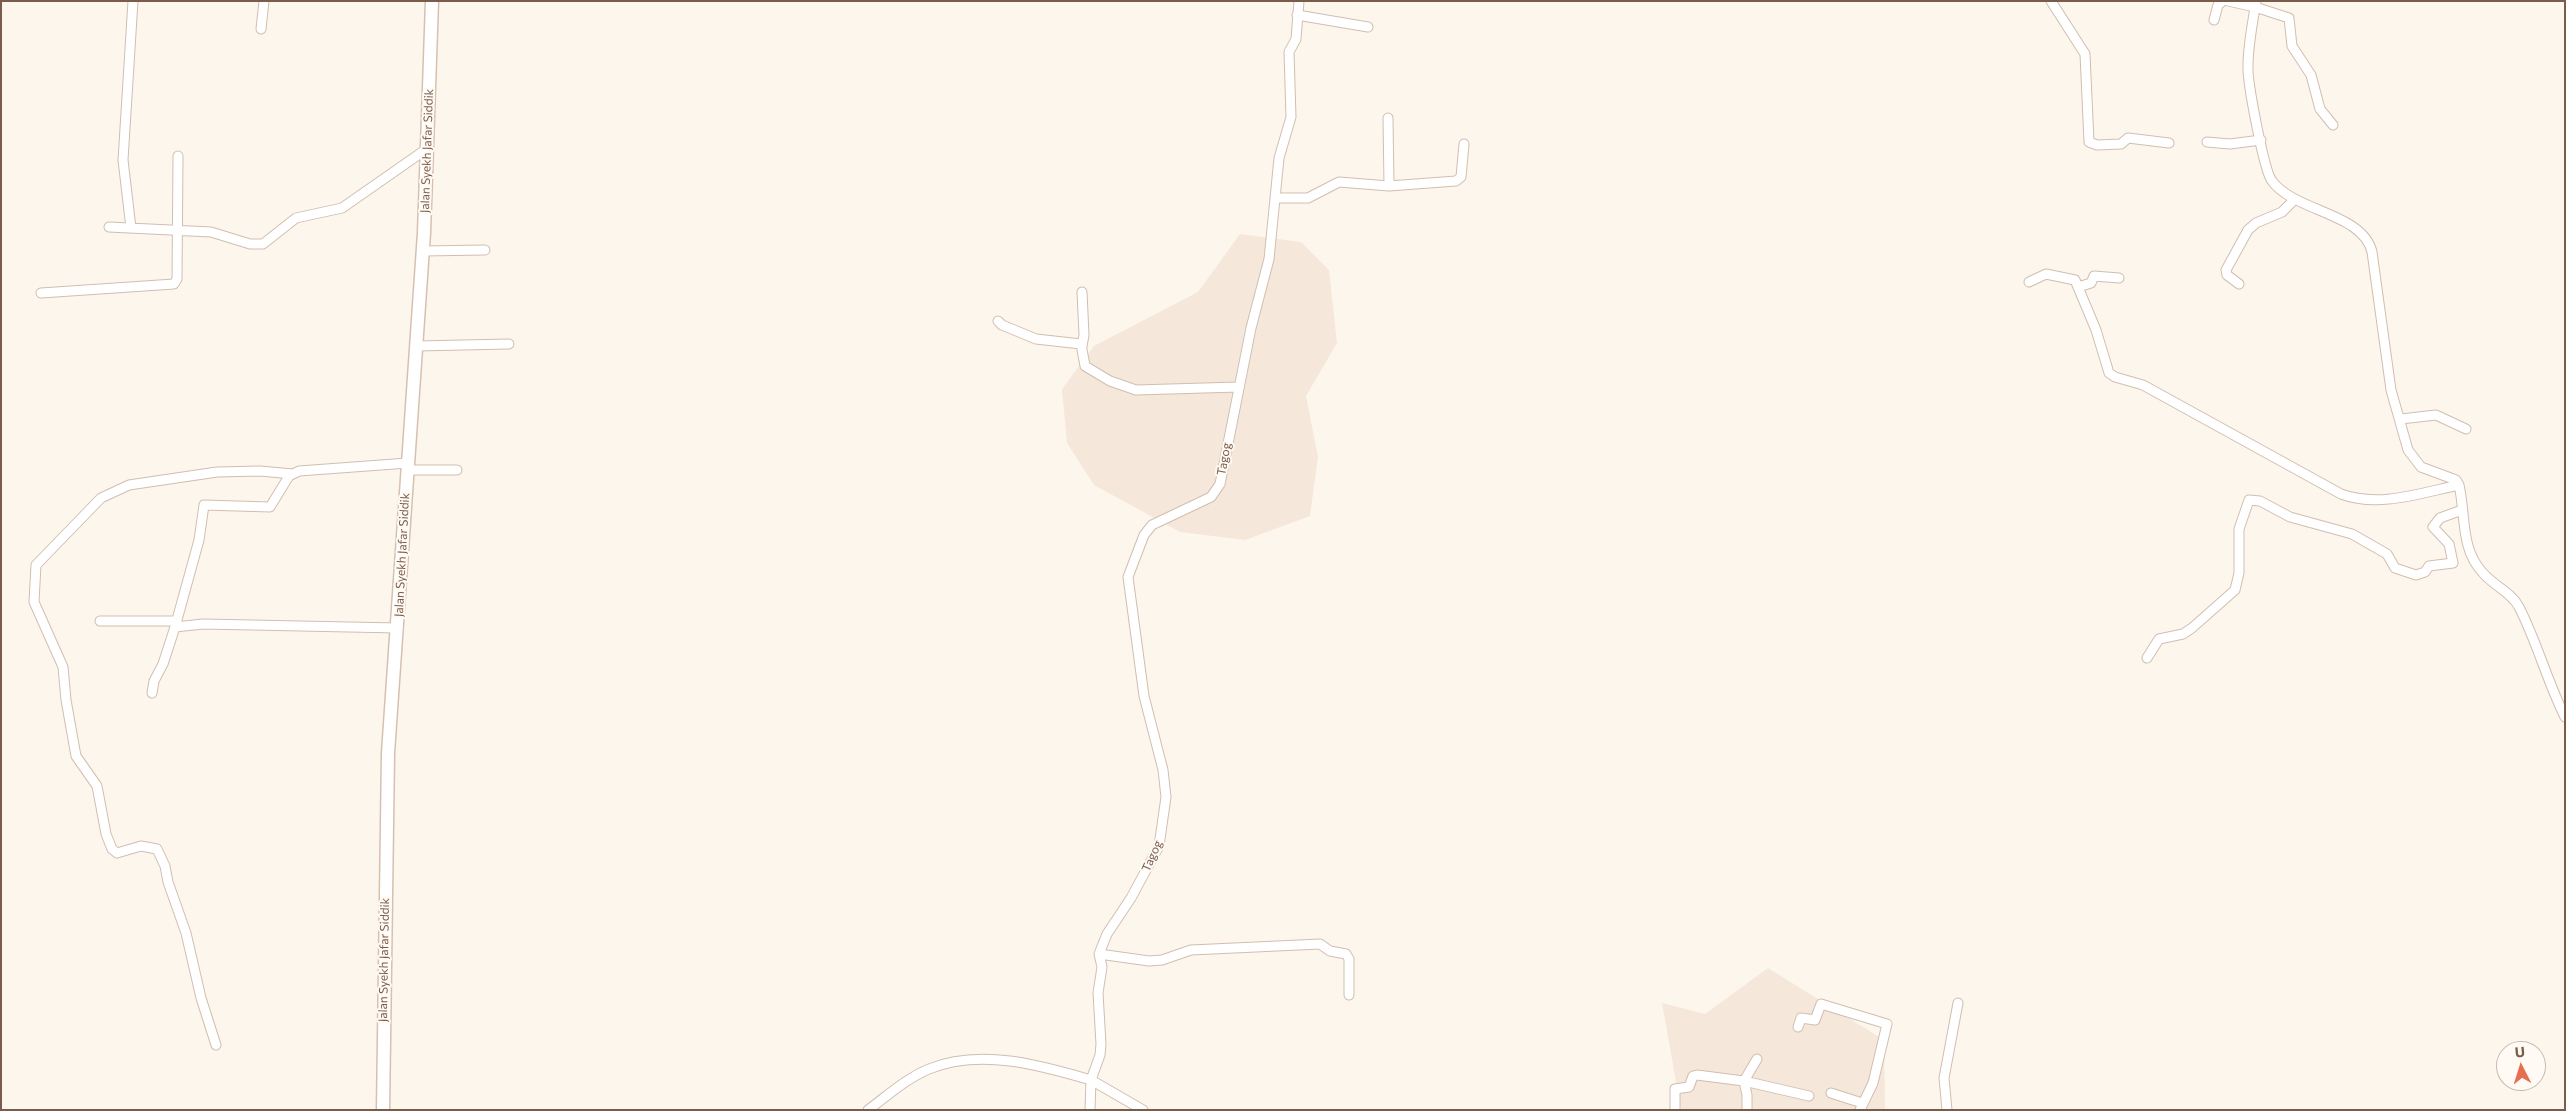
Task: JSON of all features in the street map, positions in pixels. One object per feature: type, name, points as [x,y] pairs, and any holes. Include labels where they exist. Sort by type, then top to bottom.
[{"type":"main road","name":"Jalan Syekh Jafar Siddik","points":[[383,1110],[388,753],[423,251],[432,1]]},
{"type":"street","points":[[131,228],[123,160],[133,1]]},
{"type":"street","points":[[261,29],[264,1]]},
{"type":"street","name":"Tagog","points":[[1100,954],[1107,934],[1131,898],[1159,846],[1166,797],[1163,770],[1144,696],[1128,577],[1144,535],[1152,525],[1212,497],[1221,478],[1238,387],[1269,259],[1279,158],[1291,117],[1289,52],[1296,39],[1299,1]]},
{"type":"street","points":[[2051,1],[2085,54],[2089,142],[2097,145],[2121,144],[2128,138],[2169,143]]},
{"type":"street","points":[[2214,20],[2218,5],[2223,1]]},
{"type":"street","points":[[2228,1],[2256,4],[2288,18],[2292,46],[2311,75],[2319,106],[2333,125]]},
{"type":"street","points":[[2256,4],[2248,71],[2269,176],[2278,188],[2295,199],[2343,221],[2362,235],[2370,246],[2391,390],[2401,419],[2408,450],[2414,461],[2427,471],[2456,480],[2459,485],[2467,542],[2473,559],[2482,573],[2508,594],[2518,607],[2549,685],[2565,717]]},
{"type":"street","points":[[1297,15],[1368,27]]},
{"type":"street","points":[[1388,118],[1389,186]]},
{"type":"street","points":[[2207,142],[2230,144],[2262,140]]},
{"type":"street","points":[[1276,198],[1308,198],[1339,182],[1389,186],[1459,180],[1464,144]]},
{"type":"street","points":[[109,227],[211,232],[250,244],[263,244],[296,218],[342,208],[428,148]]},
{"type":"street","points":[[41,293],[174,284],[177,279],[178,156]]},
{"type":"street","points":[[2239,284],[2227,275],[2226,270],[2248,230],[2256,223],[2282,212],[2295,199]]},
{"type":"street","points":[[423,251],[485,250]]},
{"type":"street","points":[[2029,282],[2046,274],[2073,278],[2096,330],[2109,373],[2115,377],[2143,385],[2341,494],[2356,499],[2383,500],[2459,485]]},
{"type":"street","points":[[2078,287],[2091,283],[2094,276],[2119,278]]},
{"type":"street","points":[[1082,292],[1084,335],[1082,346],[1085,366],[1124,387],[1136,390],[1238,387]]},
{"type":"street","points":[[998,321],[1002,325],[1036,339],[1082,346]]},
{"type":"street","points":[[416,346],[509,344]]},
{"type":"street","points":[[2401,419],[2436,415],[2466,429]]},
{"type":"street","points":[[216,1045],[201,998],[193,956],[168,882],[165,866],[157,849],[140,846],[117,853],[112,849],[101,815],[97,786],[76,756],[66,700],[63,667],[34,602],[36,565],[101,498],[129,485],[217,472],[293,474],[302,470],[407,466],[457,470]]},
{"type":"street","points":[[152,693],[154,681],[163,664],[176,624],[199,540],[204,505],[270,507],[293,474]]},
{"type":"street","points":[[2146,658],[2159,639],[2183,634],[2235,590],[2240,573],[2239,529],[2248,500],[2260,501],[2290,517],[2352,534],[2387,554],[2395,568],[2416,575],[2425,572],[2429,566],[2453,563],[2449,544],[2433,527],[2440,518],[2462,510]]},
{"type":"street","points":[[100,621],[398,628]]},
{"type":"street","points":[[1090,1110],[1090,1080],[1100,1055],[1101,1044],[1098,993],[1102,967],[1100,954],[1149,961],[1162,960],[1191,950],[1320,944],[1330,951],[1346,954],[1350,968],[1349,995]]},
{"type":"street","points":[[1947,1110],[1944,1078],[1958,1003]]},
{"type":"street","points":[[1798,1027],[1801,1018],[1815,1020],[1821,1004],[1887,1024],[1874,1083],[1862,1106],[1831,1093]]},
{"type":"street","points":[[868,1110],[912,1078],[930,1068],[971,1059],[1033,1065],[1090,1080],[1143,1110]]},
{"type":"street","points":[[1746,1110],[1748,1095],[1744,1081],[1757,1059]]},
{"type":"street","points":[[1675,1110],[1673,1091],[1678,1088],[1689,1087],[1693,1076],[1744,1081],[1809,1096]]},
{"type":"shaded area","points":[[1240,234],[1301,242],[1329,270],[1337,343],[1306,396],[1318,457],[1310,516],[1245,540],[1180,532],[1094,485],[1067,443],[1062,389],[1094,346],[1198,292]]},
{"type":"shaded area","points":[[1768,968],[1884,1040],[1885,1110],[1681,1110],[1662,1003],[1705,1014]]}]
